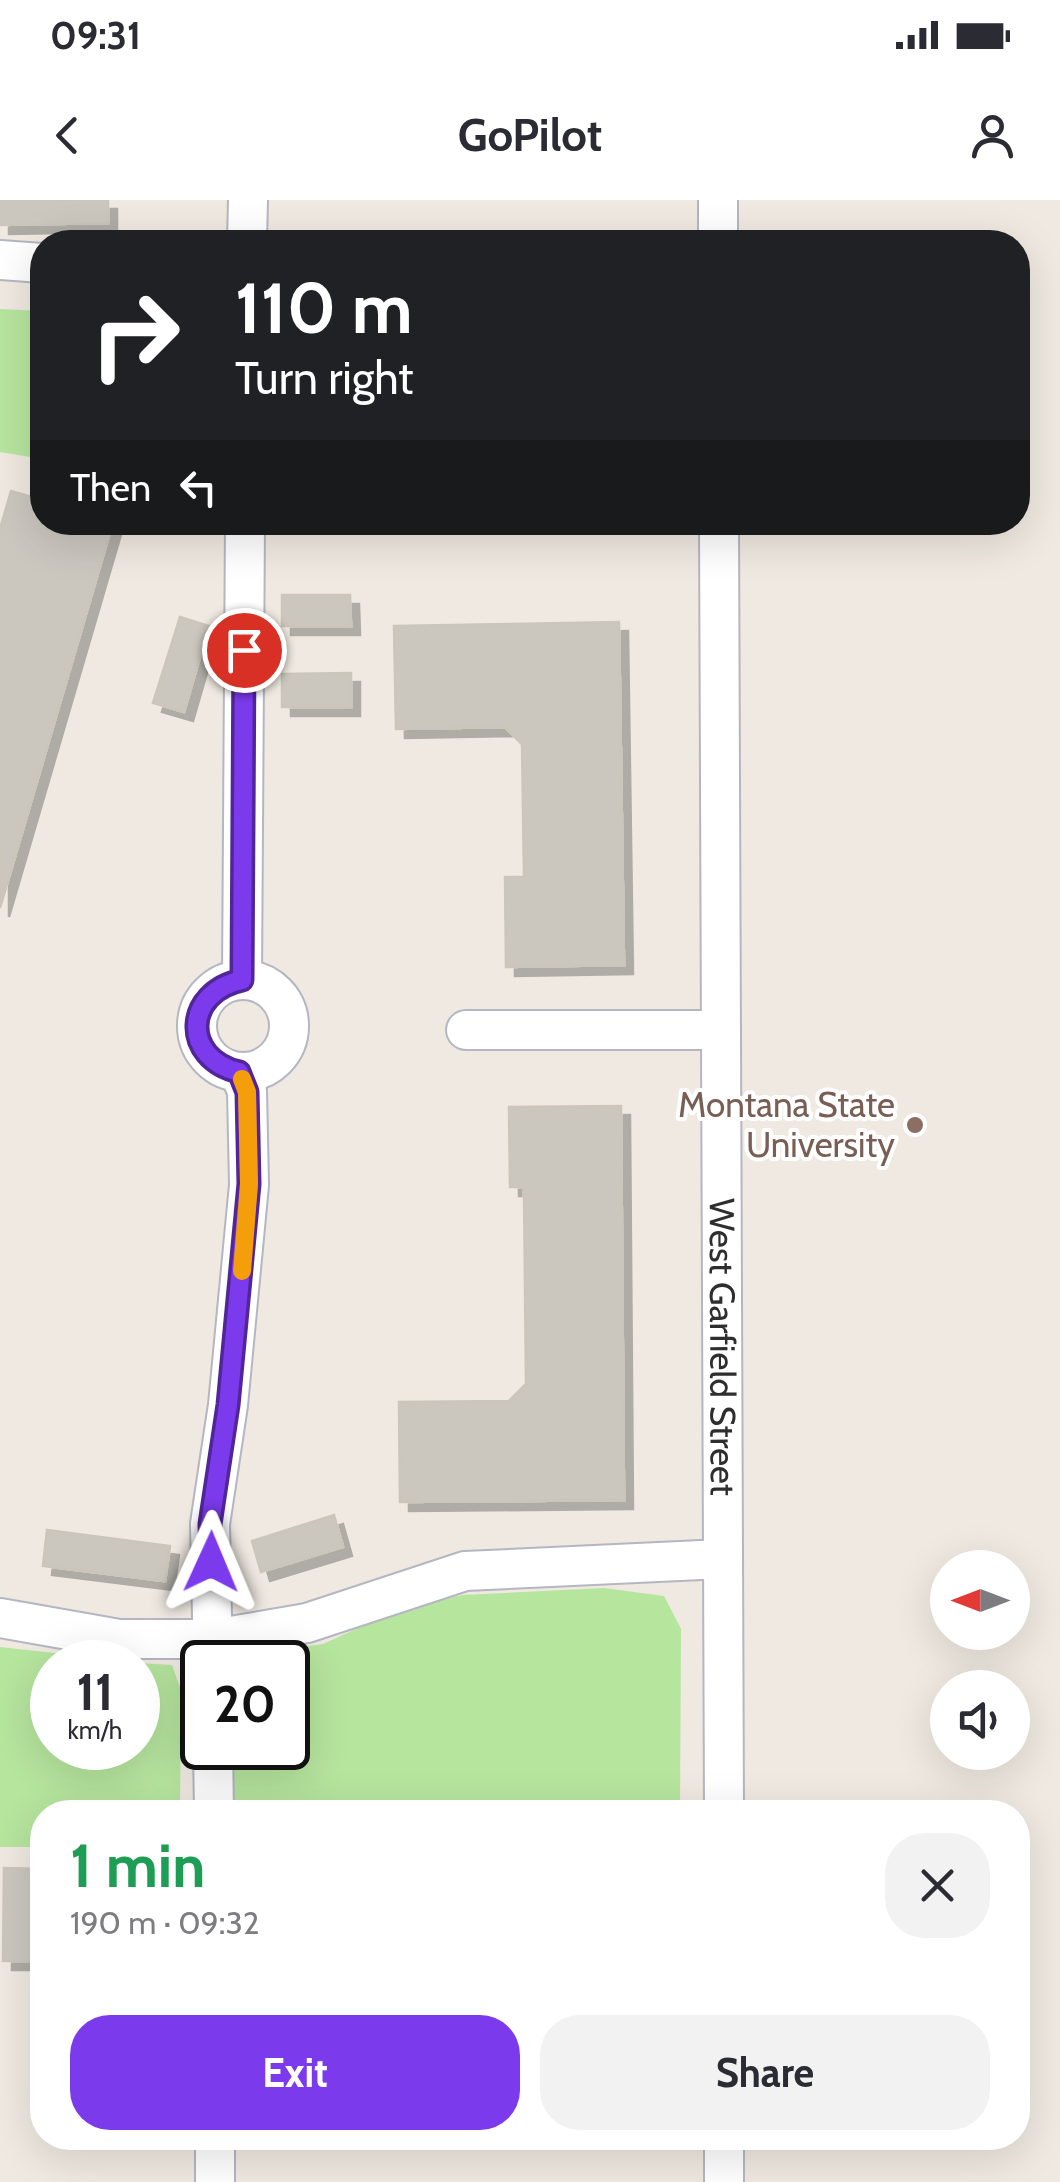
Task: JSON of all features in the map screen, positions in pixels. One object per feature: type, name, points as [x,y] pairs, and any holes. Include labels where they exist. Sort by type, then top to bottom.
[{"type":"street","points":[[247,230],[248,200]]},
{"type":"street","points":[[718,200],[718,230]]},
{"type":"street","points":[[0,260],[30,262]]},
{"type":"street","points":[[242,980],[245,535]]},
{"type":"street","name":"West Garfield Street","points":[[719,535],[724,1800]]},
{"type":"street","points":[[242,980],[272,990],[281,1002],[288,1029],[278,1056],[267,1065],[239,1072],[213,1062],[203,1049],[197,1018],[212,991],[242,980]]},
{"type":"street","points":[[466,1030],[722,1030]]},
{"type":"street","points":[[213,1640],[210,1524],[228,1405],[249,1184],[247,1092],[239,1072]]},
{"type":"street","points":[[250,1640],[465,1571],[723,1559]]},
{"type":"street","points":[[0,1618],[180,1647]]},
{"type":"street","points":[[213,1770],[214,1800]]},
{"type":"street","points":[[215,2150],[215,2182]]},
{"type":"street","points":[[724,2150],[724,2182]]},
{"type":"green space","points":[[0,309],[30,310],[30,457],[0,452]]},
{"type":"green space","points":[[604,1588],[664,1596],[681,1629],[680,1800],[228,1800],[228,1770],[310,1770],[310,1646],[323,1644],[404,1607],[463,1595]]},
{"type":"green space","points":[[0,1647],[30,1650],[30,1770],[160,1770],[160,1664],[172,1665],[180,1687],[180,1800],[30,1800],[30,1847],[0,1847]]},
{"type":"building","points":[[0,200],[108,200],[108,223],[0,225]]},
{"type":"building","points":[[11,491],[30,497],[30,535],[109,535],[0,908],[0,529]]},
{"type":"building","points":[[282,595],[350,595],[351,626],[282,626]]},
{"type":"building","points":[[180,617],[209,626],[184,712],[153,703]]},
{"type":"building","points":[[619,622],[624,965],[506,967],[505,877],[524,877],[522,744],[505,727],[396,729],[394,626]]},
{"type":"building","points":[[351,673],[351,707],[282,707],[282,674]]},
{"type":"building","points":[[621,1106],[624,1500],[400,1502],[399,1402],[509,1401],[526,1384],[524,1187],[510,1187],[509,1107]]},
{"type":"building","points":[[334,1515],[343,1547],[261,1572],[252,1541]]},
{"type":"building","points":[[47,1530],[170,1546],[165,1581],[43,1566]]},
{"type":"building","points":[[4,1868],[30,1869],[30,1961],[3,1961]]},
{"type":"slow traffic","points":[[242,1079],[247,1092],[249,1184],[242,1271]]},
{"type":"place","name":"Montana State University","points":[[915,1125]]},
{"type":"route","points":[[211,1562],[210,1524],[228,1405],[249,1184],[247,1092],[239,1072],[213,1062],[203,1049],[197,1018],[212,991],[242,980],[244,650]]}]
